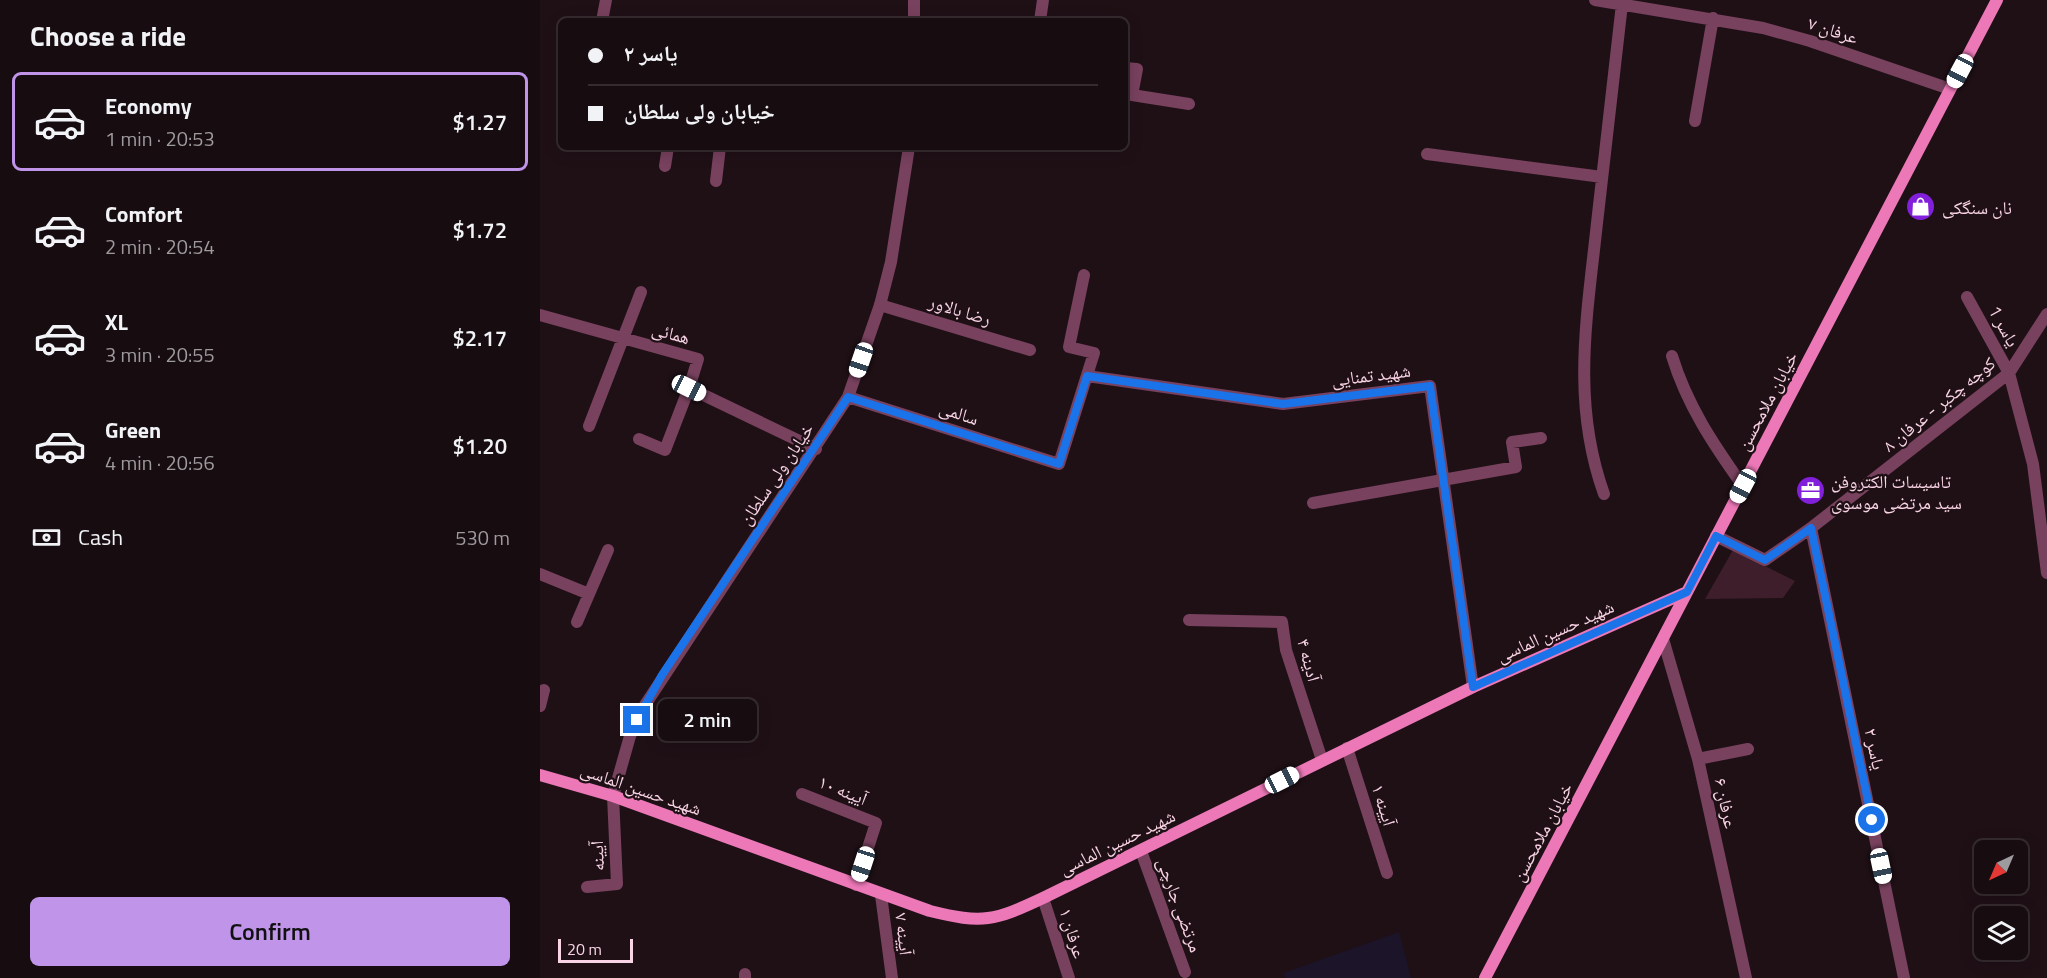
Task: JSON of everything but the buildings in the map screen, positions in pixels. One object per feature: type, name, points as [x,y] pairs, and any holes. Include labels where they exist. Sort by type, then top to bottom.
[{"type":"street","points":[[603,18],[606,0]]},
{"type":"street","points":[[914,0],[914,18]]},
{"type":"street","points":[[1040,18],[1043,0]]},
{"type":"street","name":"عرفان ۷","points":[[1595,0],[1713,18],[1810,41],[1950,89]]},
{"type":"street","name":"خیابان ملامحسن","points":[[1485,978],[1997,0]]},
{"type":"street","points":[[1604,494],[1592,460],[1583,388],[1583,352],[1618,2]]},
{"type":"street","points":[[1695,121],[1713,18]]},
{"type":"street","points":[[1128,68],[1137,69],[1132,95],[1189,104]]},
{"type":"street","points":[[665,166],[668,150]]},
{"type":"street","points":[[716,181],[720,150]]},
{"type":"street","name":"خیابان ولی سلطان","points":[[613,796],[630,736],[645,705],[698,621],[816,449],[848,397],[880,304],[891,262],[906,150]]},
{"type":"street","points":[[1427,154],[1602,177]]},
{"type":"street","points":[[1084,275],[1069,347],[1094,353],[1087,376]]},
{"type":"street","points":[[589,426],[641,292]]},
{"type":"street","name":"یاسر 1","points":[[1967,297],[2009,372],[2033,464],[2038,522],[2047,573]]},
{"type":"street","name":"رضا بالاور","points":[[880,304],[1030,350]]},
{"type":"street","name":"کوچه چکبر - عرفان ۸","points":[[1716,536],[1765,560],[1811,528],[2009,372],[2047,314]]},
{"type":"street","name":"همائی","points":[[540,315],[698,359],[689,388]]},
{"type":"street","points":[[1672,356],[1682,389],[1703,429],[1743,486]]},
{"type":"street","name":"سالمی","points":[[848,397],[1059,464],[1087,376]]},
{"type":"street","name":"شهید تمنایی","points":[[1087,376],[1283,404],[1430,386],[1446,480],[1473,687]]},
{"type":"street","points":[[639,439],[665,450],[689,388],[816,449]]},
{"type":"street","points":[[1312,503],[1516,467],[1512,442],[1540,438]]},
{"type":"street","name":"یاسر ۲","points":[[1811,528],[1904,978]]},
{"type":"street","points":[[577,622],[608,550]]},
{"type":"street","points":[[540,574],[589,594]]},
{"type":"street","name":"شهید حسین الماسی","points":[[540,775],[613,796],[930,911],[976,921],[1002,917],[1473,687],[1687,592]]},
{"type":"street","name":"آدینه ۴","points":[[1190,620],[1282,622],[1286,650],[1322,760]]},
{"type":"street","name":"عرفان ۶","points":[[1663,639],[1698,759],[1746,978]]},
{"type":"street","points":[[540,706],[544,690]]},
{"type":"street","name":"آیینه ۱","points":[[1347,748],[1387,873]]},
{"type":"street","points":[[1698,759],[1748,749]]},
{"type":"street","name":"آیینه ۱۰","points":[[802,794],[876,823],[856,885]]},
{"type":"street","name":"آیینه","points":[[587,887],[617,884],[613,796]]},
{"type":"street","name":"مرتضی جارچی","points":[[1141,851],[1185,972]]},
{"type":"street","name":"آیینه ۷","points":[[881,895],[892,978]]},
{"type":"street","name":"عرفان ۱","points":[[1043,898],[1068,978]]},
{"type":"shaded area","points":[[1399,932],[1411,978],[1285,978],[1284,973]]},
{"type":"place","name":"نان سنگکی","points":[[1921,207]]},
{"type":"place","name":"تاسیسات الکتروفن سید مرتضی موسوی","points":[[1810,491]]},
{"type":"route","points":[[637,720],[662,675],[816,449],[848,397],[1059,464],[1087,376],[1178,387],[1283,404],[1430,386],[1446,480],[1473,687],[1687,592],[1716,536],[1765,560],[1811,528],[1872,820]]}]
